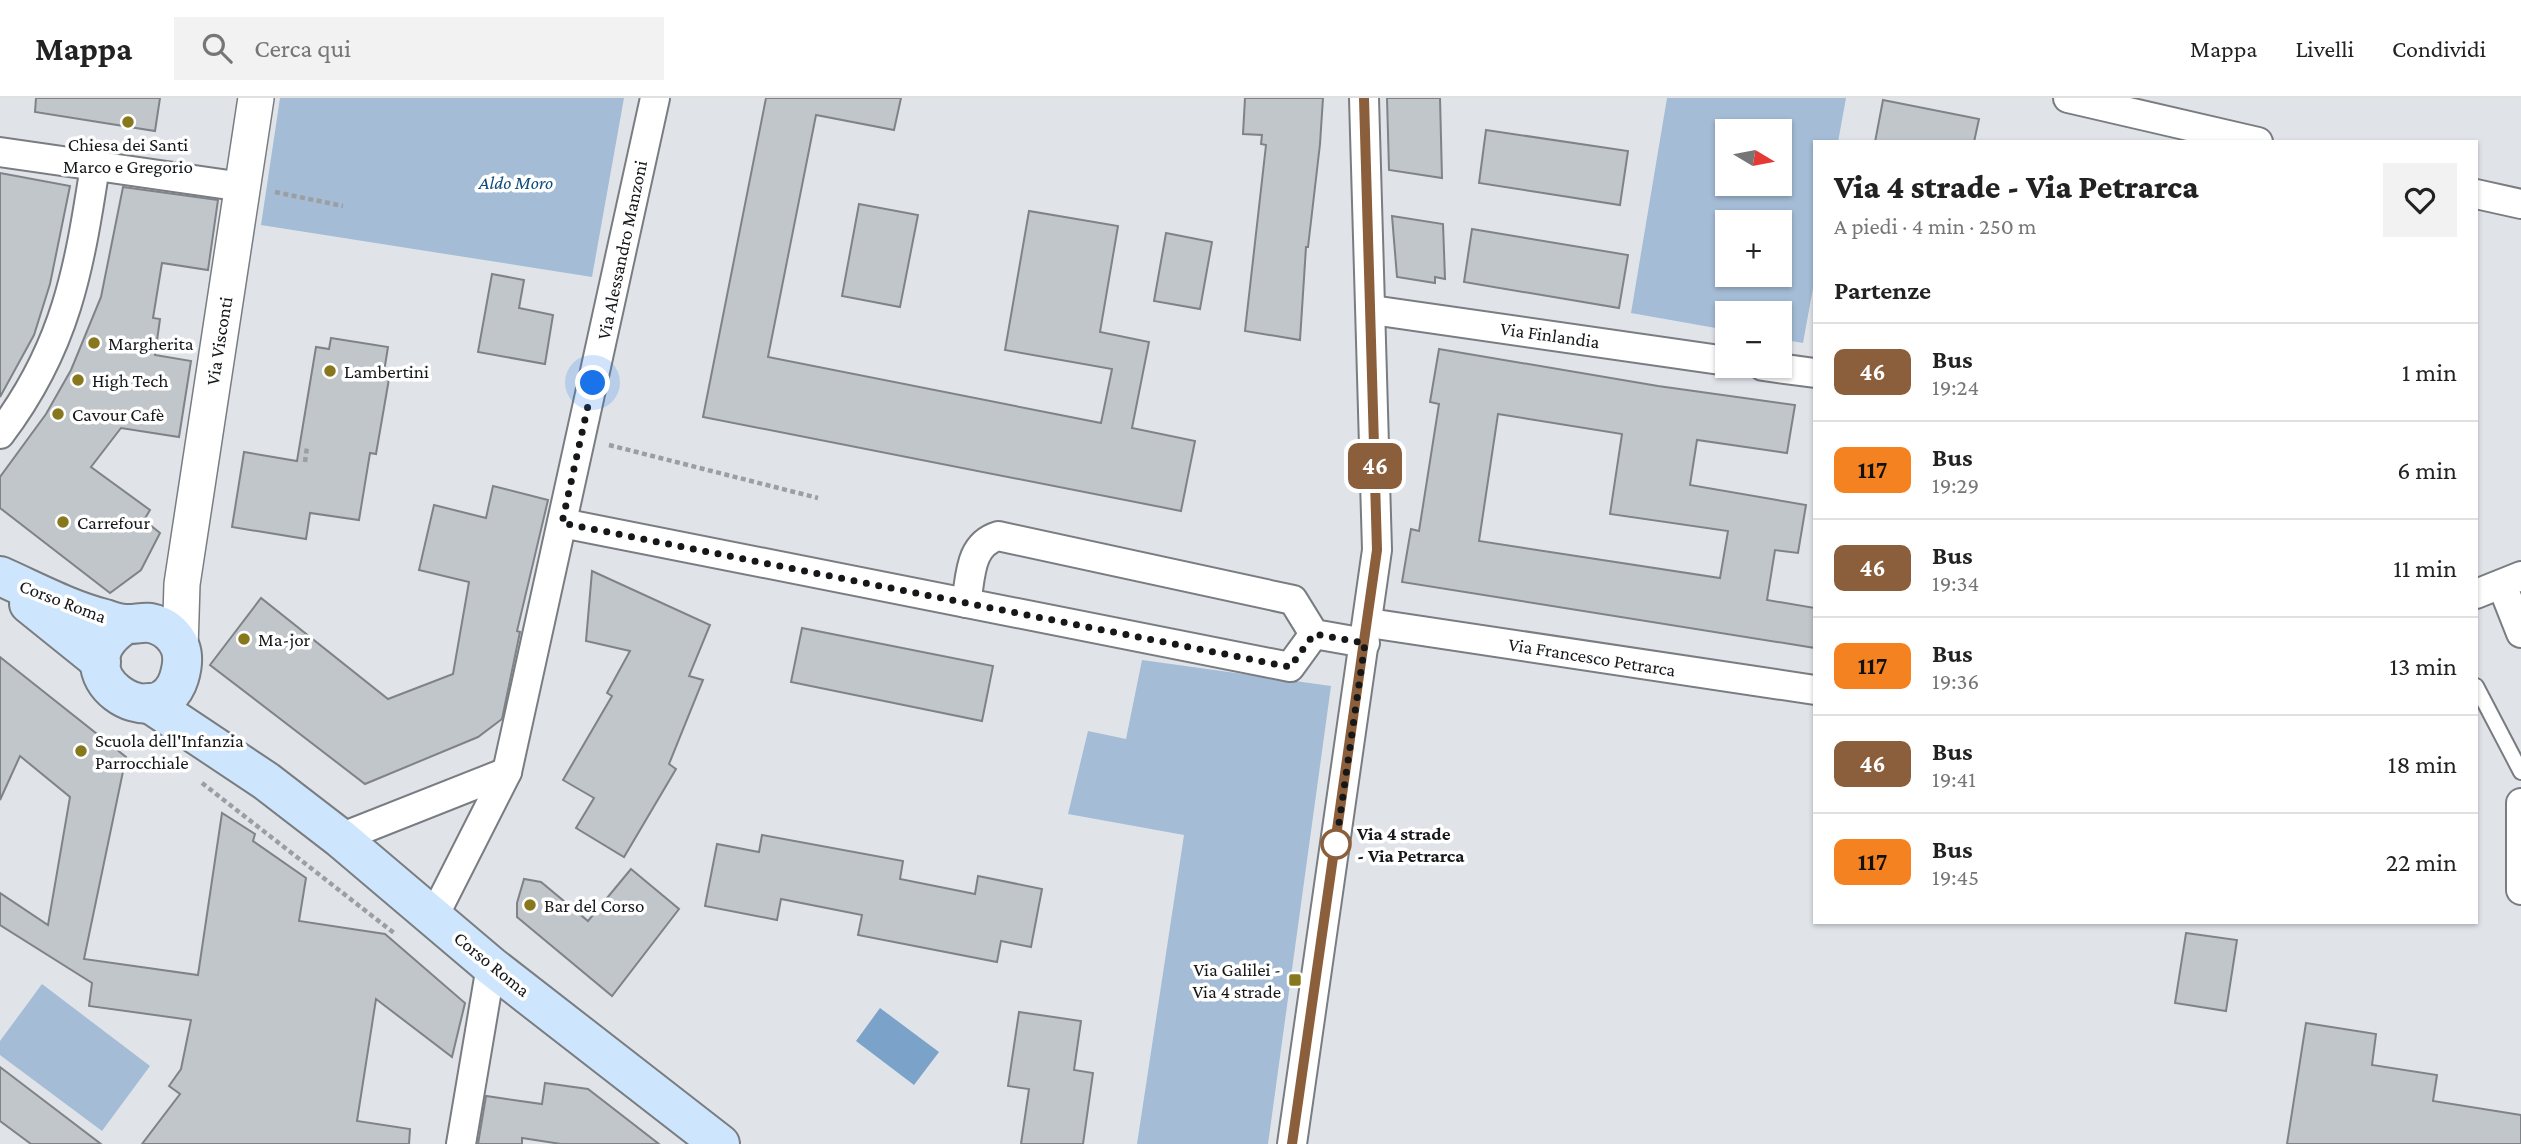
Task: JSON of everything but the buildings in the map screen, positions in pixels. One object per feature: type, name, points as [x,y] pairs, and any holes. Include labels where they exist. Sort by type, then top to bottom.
[{"type":"main road","name":"Corso Roma","points":[[0,579],[74,608],[126,624],[145,621],[159,625],[172,635],[169,677],[266,781],[340,838],[491,966],[720,1144]]},
{"type":"main road","name":"Corso Roma","points":[[0,579],[101,662],[110,690],[122,699],[169,677]]},
{"type":"main road","name":"Corso Roma","points":[[101,662],[108,639],[126,624]]},
{"type":"street","name":"Via Visconti","points":[[169,677],[182,584],[254,188],[256,98]]},
{"type":"street","name":"Via Alessandro Manzoni","points":[[434,916],[507,772],[655,98]]},
{"type":"street","points":[[1292,1144],[1377,550],[1364,98]]},
{"type":"street","points":[[2068,98],[2222,138],[2240,140]]},
{"type":"street","points":[[0,152],[254,188]]},
{"type":"street","points":[[0,434],[40,376],[62,326],[75,279],[96,166]]},
{"type":"street","points":[[2478,194],[2521,204]]},
{"type":"street","name":"Via Finlandia","points":[[1372,310],[1715,359]]},
{"type":"street","points":[[1792,370],[1813,373]]},
{"type":"street","points":[[562,523],[965,603],[1290,667],[1314,634],[1293,600],[998,536],[985,540],[976,549],[965,603]]},
{"type":"street","points":[[126,624],[168,605],[182,584]]},
{"type":"street","points":[[2500,585],[2521,633]]},
{"type":"street","name":"Via Francesco Petrarca","points":[[1314,634],[1367,633],[1813,690]]},
{"type":"street","points":[[340,838],[507,772]]},
{"type":"street","points":[[2521,805],[2521,890]]},
{"type":"street","points":[[461,1144],[491,966]]},
{"type":"lane","points":[[2478,690],[2521,772]]},
{"type":"path","points":[[254,188],[343,206]]},
{"type":"path","points":[[606,444],[818,498]]},
{"type":"path","points":[[305,462],[307,447]]},
{"type":"path","points":[[196,778],[404,941]]},
{"type":"green space","name":"Aldo Moro","points":[[280,98],[624,98],[592,277],[261,225]]},
{"type":"green space","points":[[1667,98],[1846,98],[1838,140],[1813,140],[1813,288],[1803,343],[1792,341],[1792,301],[1715,301],[1715,328],[1631,313]]},
{"type":"green space","points":[[1142,660],[1331,686],[1268,1144],[1137,1144],[1184,835],[1068,814],[1088,731],[1126,739]]},
{"type":"green space","points":[[42,984],[150,1066],[102,1131],[0,1055],[0,1041]]},
{"type":"shaded area","points":[[880,1008],[939,1052],[914,1085],[856,1041]]},
{"type":"bus line","name":"46","points":[[1292,1144],[1377,550],[1364,98]]},
{"type":"place","name":"Chiesa dei Santi Marco e Gregorio","points":[[128,122]]},
{"type":"place","name":"Margherita","points":[[94,343]]},
{"type":"place","name":"Lambertini","points":[[330,371]]},
{"type":"place","name":"High Tech","points":[[78,380]]},
{"type":"place","name":"Cavour Cafè","points":[[58,414]]},
{"type":"place","name":"Carrefour","points":[[63,522]]},
{"type":"place","name":"Ma-jor","points":[[244,639]]},
{"type":"place","name":"Scuola dell'Infanzia Parrocchiale","points":[[81,751]]},
{"type":"place","name":"Via 4 strade - Via Petrarca","points":[[1336,844]]},
{"type":"place","name":"Bar del Corso","points":[[530,905]]},
{"type":"place","name":"Via Galilei - Via 4 strade","points":[[1295,980]]},
{"type":"route","points":[[593,383],[562,523],[1290,667],[1314,634],[1365,643],[1336,844]]}]
